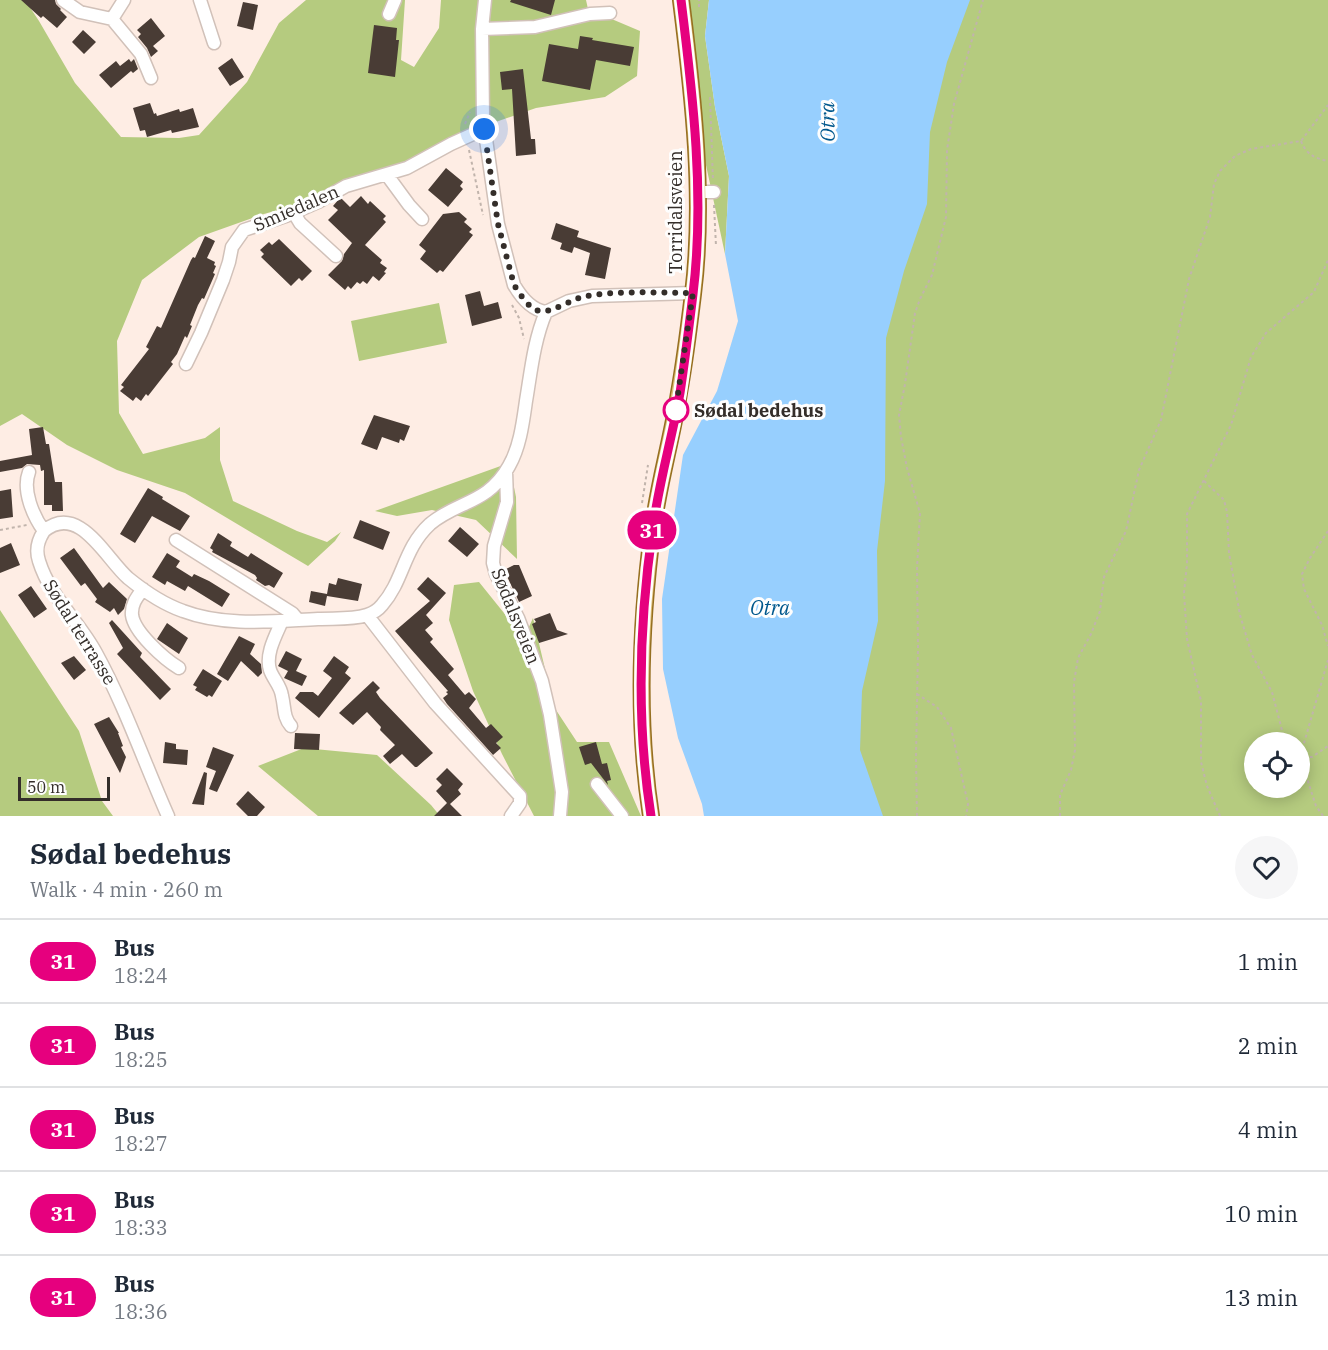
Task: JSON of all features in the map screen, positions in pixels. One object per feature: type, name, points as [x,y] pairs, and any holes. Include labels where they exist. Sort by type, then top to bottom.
[{"type":"main road","name":"Torridalsveien","points":[[651,816],[641,714],[640,675],[644,594],[653,525],[680,392],[696,254],[697,192],[692,104],[681,0]]},
{"type":"street","points":[[63,0],[80,12],[112,19],[141,54],[151,78]]},
{"type":"street","points":[[112,19],[124,0]]},
{"type":"street","points":[[200,0],[214,43]]},
{"type":"street","points":[[390,14],[395,0]]},
{"type":"street","points":[[485,0],[482,29],[484,129],[498,224],[514,285],[535,310],[546,312],[569,301],[592,296],[693,293]]},
{"type":"street","points":[[482,29],[535,27],[590,14],[610,13]]},
{"type":"street","name":"Smiedalen","points":[[186,364],[223,280],[232,247],[239,235],[250,228],[294,213],[346,186],[407,168],[484,129]]},
{"type":"street","points":[[387,175],[422,219]]},
{"type":"street","points":[[697,192],[714,192]]},
{"type":"street","points":[[294,213],[300,223],[336,256]]},
{"type":"street","name":"Sødalsveien","points":[[546,312],[532,360],[520,438],[506,471],[507,502],[494,546],[493,563],[496,574],[518,618],[542,681],[550,715],[562,792],[560,816]]},
{"type":"street","points":[[29,472],[26,480],[30,500],[41,527],[61,523],[80,527],[120,569],[143,589],[172,606],[197,615],[236,620],[282,621],[351,618],[367,615],[381,606],[391,594],[412,546],[424,530],[442,516],[490,490],[506,471]]},
{"type":"street","name":"Sødal terrasse","points":[[41,527],[37,547],[38,559],[46,580],[57,599],[83,632],[112,683],[168,816]]},
{"type":"street","points":[[176,540],[292,613],[298,620]]},
{"type":"street","points":[[143,589],[133,606],[135,622],[160,654],[179,668]]},
{"type":"street","points":[[367,615],[435,703],[520,796],[520,803],[511,816]]},
{"type":"street","points":[[282,621],[272,644],[269,663],[270,671],[281,690],[285,718],[291,726]]},
{"type":"street","points":[[597,784],[622,816]]},
{"type":"path","points":[[699,0],[699,7]]},
{"type":"path","points":[[918,816],[916,694],[920,513],[907,468],[898,415],[915,314],[932,275],[946,217],[947,150],[954,104],[983,0]]},
{"type":"path","points":[[710,97],[716,246]]},
{"type":"path","points":[[1060,816],[1060,795],[1071,770],[1075,750],[1074,682],[1078,658],[1100,611],[1104,577],[1126,531],[1140,470],[1161,420],[1189,279],[1210,217],[1214,184],[1220,171],[1235,156],[1251,149],[1301,141],[1328,105]]},
{"type":"path","points":[[1301,141],[1305,152],[1317,159],[1328,161]]},
{"type":"path","points":[[1220,816],[1207,786],[1201,762],[1201,701],[1187,639],[1184,593],[1187,564],[1187,514],[1231,425],[1251,357],[1266,333],[1314,292],[1328,260]]},
{"type":"path","points":[[1204,481],[1224,500],[1227,512],[1229,553],[1240,615],[1252,655],[1272,692],[1282,732]]},
{"type":"path","points":[[0,530],[41,527]]},
{"type":"path","points":[[1328,531],[1302,574],[1304,589],[1322,625],[1328,646]]},
{"type":"path","points":[[1307,732],[1328,660]]},
{"type":"path","points":[[916,694],[937,707],[951,728],[968,804],[966,816]]},
{"type":"path","points":[[1310,757],[1328,746]]},
{"type":"path","points":[[1310,787],[1316,806],[1323,816]]},
{"type":"green space","points":[[0,0],[25,0],[75,83],[121,137],[179,138],[199,135],[247,82],[279,23],[306,0],[405,0],[401,60],[414,67],[439,28],[441,0],[586,0],[588,9],[640,31],[637,76],[605,97],[536,108],[467,132],[421,158],[334,194],[264,214],[199,237],[142,280],[117,341],[119,413],[143,454],[205,438],[220,427],[220,460],[233,501],[297,531],[327,542],[341,532],[335,541],[308,566],[185,493],[117,470],[67,445],[22,414],[0,426]]},
{"type":"green space","points":[[680,0],[709,0],[705,36],[715,107],[729,176],[725,254],[691,95]]},
{"type":"green space","points":[[870,0],[1328,0],[1328,816],[801,816]]},
{"type":"green space","points":[[439,303],[447,343],[359,361],[351,321]]},
{"type":"green space","points":[[509,463],[516,497],[517,559],[476,520],[432,510],[397,516],[375,511]]},
{"type":"green space","points":[[479,582],[524,638],[533,618],[554,707],[577,742],[609,742],[641,816],[534,816],[473,691],[449,620],[454,585]]},
{"type":"green space","points":[[0,610],[79,731],[102,801],[113,816],[0,816]]},
{"type":"green space","points":[[304,748],[377,755],[440,816],[318,816],[258,766]]},
{"type":"water","name":"Otra","points":[[709,0],[970,0],[947,62],[930,132],[927,204],[904,271],[886,338],[885,481],[877,551],[878,621],[862,691],[860,750],[883,816],[704,816],[702,804],[678,738],[663,669],[662,599],[683,455],[717,391],[738,321],[725,254],[729,176],[715,107],[705,36]]},
{"type":"building","points":[[21,0],[55,0],[67,17],[57,28],[43,16],[41,18]]},
{"type":"building","points":[[511,0],[555,0],[551,15],[510,2]]},
{"type":"building","points":[[243,2],[258,5],[253,30],[237,26]]},
{"type":"building","points":[[151,18],[165,36],[153,46],[158,51],[151,57],[138,37],[141,34],[137,30]]},
{"type":"building","points":[[374,25],[397,28],[396,40],[399,40],[395,77],[368,73]]},
{"type":"building","points":[[83,30],[96,42],[84,54],[72,42]]},
{"type":"building","points":[[580,36],[634,47],[630,66],[596,60],[590,90],[542,81],[549,44],[578,49]]},
{"type":"building","points":[[232,58],[244,77],[230,86],[218,68]]},
{"type":"building","points":[[129,59],[131,62],[134,59],[138,69],[133,73],[131,71],[111,88],[99,75],[116,61],[120,66]]},
{"type":"building","points":[[523,69],[531,139],[535,139],[536,154],[516,156],[512,89],[502,90],[500,72]]},
{"type":"building","points":[[150,103],[157,116],[179,109],[180,112],[193,108],[199,127],[172,133],[171,130],[147,137],[145,130],[140,131],[133,108]]},
{"type":"building","points":[[446,168],[463,182],[460,186],[463,189],[448,207],[428,190]]},
{"type":"building","points":[[361,196],[368,204],[370,201],[386,216],[383,219],[386,222],[365,245],[382,260],[380,263],[387,268],[379,281],[373,276],[367,284],[363,281],[360,284],[357,282],[351,289],[348,286],[345,290],[328,275],[342,261],[352,243],[328,220],[338,210],[333,206],[339,199],[341,198],[350,207]]},
{"type":"building","points":[[459,212],[467,219],[464,222],[472,229],[469,232],[473,235],[443,272],[440,270],[437,273],[420,259],[426,251],[419,245],[443,214]]},
{"type":"building","points":[[556,223],[579,231],[577,237],[611,248],[605,279],[585,275],[590,253],[574,247],[572,253],[560,249],[562,243],[551,239]]},
{"type":"building","points":[[205,236],[215,241],[207,258],[215,262],[213,273],[215,274],[204,299],[202,298],[198,305],[187,338],[185,336],[171,362],[173,364],[148,396],[146,394],[141,401],[136,397],[133,401],[120,391],[124,387],[121,385],[149,349],[146,347],[157,326],[161,328],[191,260],[195,258]]},
{"type":"building","points":[[279,239],[312,271],[302,281],[299,278],[291,286],[261,257],[264,254],[260,250],[269,242],[272,245]]},
{"type":"building","points":[[480,291],[484,306],[498,302],[502,318],[472,326],[465,295]]},
{"type":"building","points":[[374,415],[410,426],[404,441],[400,439],[399,443],[382,437],[377,450],[361,444]]},
{"type":"building","points":[[43,427],[46,444],[49,444],[55,482],[62,482],[63,511],[52,511],[52,505],[44,505],[44,470],[41,471],[40,465],[27,464],[22,468],[0,472],[0,461],[32,455],[29,429]]},
{"type":"building","points":[[148,488],[190,516],[180,531],[152,516],[135,543],[120,534]]},
{"type":"building","points":[[11,489],[13,517],[0,519],[0,491]]},
{"type":"building","points":[[360,520],[390,532],[383,550],[353,538]]},
{"type":"building","points":[[460,527],[479,544],[467,557],[448,541]]},
{"type":"building","points":[[218,533],[232,542],[230,546],[248,557],[251,553],[283,573],[274,588],[269,585],[265,586],[256,580],[255,575],[212,552],[210,548]]},
{"type":"building","points":[[11,543],[20,565],[0,573],[0,548]]},
{"type":"building","points":[[74,548],[103,588],[109,582],[127,599],[124,609],[118,615],[114,608],[110,612],[95,602],[97,599],[85,583],[81,586],[60,558]]},
{"type":"building","points":[[167,553],[180,561],[176,567],[192,577],[194,574],[209,581],[230,594],[222,607],[188,586],[185,591],[167,581],[165,585],[152,577]]},
{"type":"building","points":[[519,565],[532,596],[519,602],[504,570]]},
{"type":"building","points":[[428,577],[446,593],[426,615],[433,623],[425,630],[433,639],[430,642],[454,669],[448,675],[465,695],[469,692],[476,699],[469,708],[486,728],[491,724],[503,737],[496,743],[501,748],[493,755],[447,704],[443,698],[448,691],[395,631],[430,601],[417,589]]},
{"type":"building","points":[[338,578],[362,584],[358,601],[327,596],[325,606],[309,602],[311,591],[327,594],[329,583],[336,585]]},
{"type":"building","points":[[31,586],[47,609],[34,618],[18,595]]},
{"type":"building","points":[[550,613],[557,630],[568,634],[539,643],[532,624],[536,622],[534,619]]},
{"type":"building","points":[[112,620],[142,653],[140,657],[171,689],[160,700],[117,654],[123,648],[109,623]]},
{"type":"building","points":[[167,623],[188,638],[179,654],[157,639]]},
{"type":"building","points":[[239,636],[255,644],[250,654],[261,664],[262,673],[258,677],[241,661],[228,681],[217,674]]},
{"type":"building","points":[[286,651],[302,659],[296,671],[307,676],[302,686],[284,678],[288,671],[278,666]]},
{"type":"building","points":[[74,656],[86,670],[74,680],[61,663]]},
{"type":"building","points":[[334,656],[349,667],[345,673],[351,678],[319,718],[295,698],[300,692],[313,692],[318,696],[332,678],[323,671]]},
{"type":"building","points":[[203,669],[222,681],[212,697],[209,695],[207,697],[195,690],[197,687],[193,685]]},
{"type":"building","points":[[373,681],[380,688],[376,692],[380,698],[433,753],[417,767],[402,754],[390,764],[383,756],[395,745],[367,712],[353,725],[339,713]]},
{"type":"building","points":[[109,717],[119,733],[123,746],[121,747],[126,757],[120,773],[94,724]]},
{"type":"building","points":[[295,733],[320,734],[319,750],[294,749]]},
{"type":"building","points":[[165,742],[176,744],[176,749],[188,750],[187,765],[163,763]]},
{"type":"building","points":[[596,742],[602,764],[607,763],[611,780],[607,781],[608,785],[591,763],[585,765],[579,747]]},
{"type":"building","points":[[213,747],[234,755],[217,792],[209,789],[216,771],[206,767]]},
{"type":"building","points":[[447,768],[463,784],[458,790],[461,794],[450,804],[462,816],[434,816],[447,803],[436,791],[442,785],[436,779]]},
{"type":"building","points":[[204,772],[207,773],[204,805],[192,804]]},
{"type":"building","points":[[248,791],[265,807],[257,816],[248,816],[236,804]]},
{"type":"bus line","name":"31","points":[[651,816],[641,714],[640,675],[644,594],[653,525],[686,353],[696,254],[697,170],[681,0]]},
{"type":"place","name":"Sødal bedehus","points":[[676,410]]},
{"type":"route","points":[[484,129],[498,224],[514,285],[519,294],[535,310],[546,312],[569,301],[607,294],[693,293],[686,353],[675,414],[676,410]]}]
